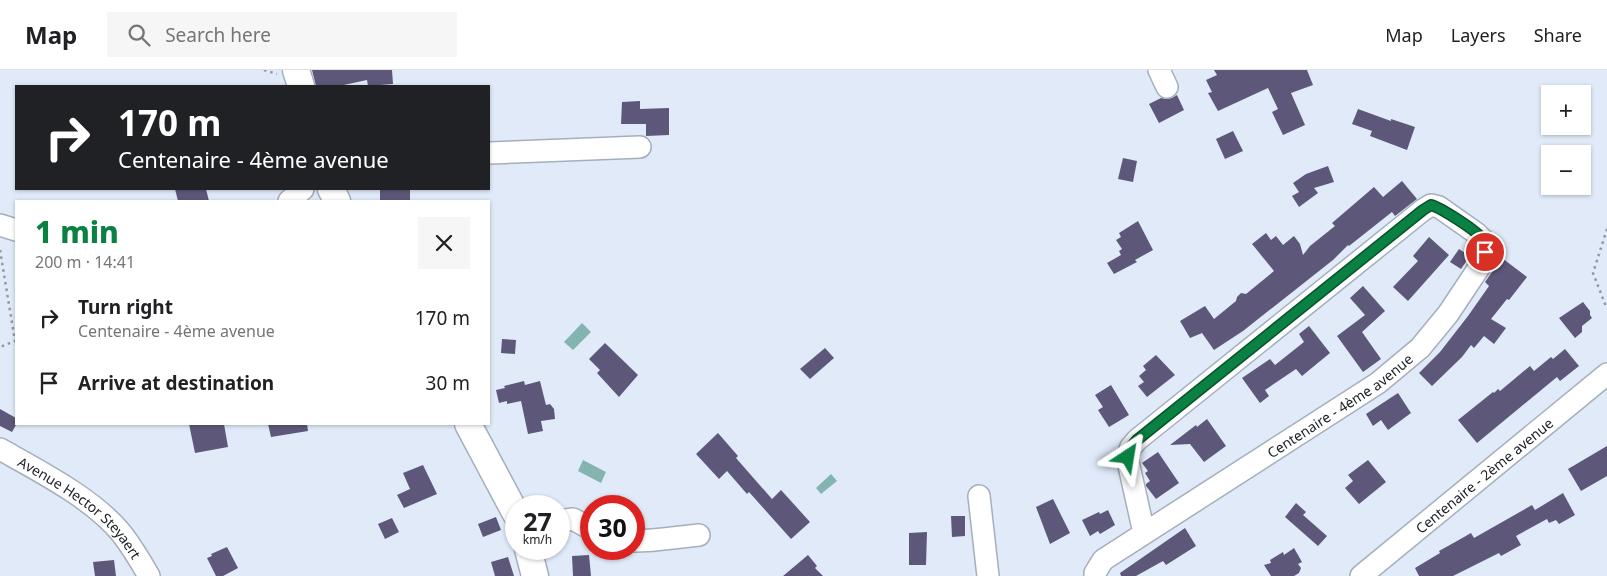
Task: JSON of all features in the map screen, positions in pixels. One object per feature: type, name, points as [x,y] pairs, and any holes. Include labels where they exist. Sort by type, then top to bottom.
[{"type":"main road","points":[[296,70],[301,85]]},
{"type":"main road","points":[[469,425],[506,495]]},
{"type":"main road","points":[[481,425],[512,495]]},
{"type":"main road","points":[[531,560],[535,576]]},
{"type":"street","points":[[490,153],[640,147]]},
{"type":"street","points":[[290,200],[302,190]]},
{"type":"street","name":"Centenaire - 4ème avenue","points":[[1095,576],[1103,560],[1378,383],[1420,348],[1448,314],[1480,266],[1485,252],[1484,241],[1476,233],[1439,207],[1431,205],[1137,440],[1131,447],[1128,457],[1144,533]]},
{"type":"street","points":[[0,225],[15,230]]},
{"type":"street","name":"Centenaire - 2ème avenue","points":[[1361,576],[1607,374]]},
{"type":"street","name":"Avenue Hector Steyaert","points":[[0,449],[59,484],[104,516],[122,534],[149,576]]},
{"type":"street","points":[[979,496],[988,576]]},
{"type":"street","points":[[645,541],[699,535]]},
{"type":"path","points":[[1607,229],[1593,273],[1607,310]]},
{"type":"path","points":[[0,250],[15,340],[0,347]]},
{"type":"shaded area","points":[[582,323],[591,332],[573,350],[564,342]]},
{"type":"shaded area","points":[[583,460],[606,472],[601,483],[578,471]]},
{"type":"shaded area","points":[[831,474],[837,481],[821,494],[816,488]]},
{"type":"building","points":[[312,70],[392,70],[393,84],[368,85],[367,80],[344,85],[316,85]]},
{"type":"building","points":[[1214,70],[1307,70],[1313,85],[1291,93],[1305,125],[1283,135],[1272,112],[1278,109],[1268,88],[1218,111],[1208,93],[1212,92],[1206,80],[1217,75]]},
{"type":"building","points":[[1177,95],[1184,110],[1159,123],[1149,104],[1161,98],[1172,98]]},
{"type":"building","points":[[640,101],[640,109],[669,108],[669,135],[646,136],[646,124],[621,124],[622,102]]},
{"type":"building","points":[[1358,109],[1391,121],[1391,119],[1415,127],[1407,150],[1370,136],[1372,131],[1352,124]]},
{"type":"building","points":[[1233,131],[1243,151],[1225,159],[1216,139]]},
{"type":"building","points":[[1123,158],[1137,161],[1133,182],[1118,179]]},
{"type":"building","points":[[1328,166],[1334,182],[1314,188],[1318,193],[1299,207],[1292,196],[1299,192],[1293,183],[1306,174]]},
{"type":"building","points":[[1402,181],[1417,199],[1395,216],[1392,212],[1348,245],[1333,260],[1243,331],[1214,350],[1202,333],[1190,338],[1180,321],[1205,306],[1214,319],[1236,301],[1241,293],[1246,294],[1274,271],[1252,244],[1266,233],[1271,240],[1276,236],[1283,245],[1294,236],[1300,244],[1303,255],[1310,246],[1335,226],[1332,223],[1374,187],[1383,197]]},
{"type":"building","points":[[175,190],[206,190],[209,200],[178,200]]},
{"type":"building","points":[[380,190],[410,190],[410,200],[380,200]]},
{"type":"building","points":[[1138,221],[1153,250],[1135,260],[1137,262],[1114,274],[1107,263],[1121,255],[1119,251],[1122,249],[1116,240],[1121,237],[1119,233]]},
{"type":"building","points":[[1429,237],[1449,255],[1408,301],[1393,287],[1418,261],[1413,256]]},
{"type":"building","points":[[1459,249],[1470,256],[1461,269],[1450,262]]},
{"type":"building","points":[[1502,258],[1527,277],[1491,319],[1506,328],[1494,344],[1484,336],[1474,348],[1471,345],[1462,357],[1432,386],[1419,373],[1440,352],[1468,316],[1489,286],[1485,282]]},
{"type":"building","points":[[1363,286],[1385,311],[1362,332],[1381,359],[1363,372],[1337,336],[1365,315],[1350,298]]},
{"type":"building","points":[[1583,302],[1590,311],[1592,318],[1582,326],[1582,332],[1575,338],[1559,318]]},
{"type":"building","points":[[1309,326],[1330,353],[1302,376],[1296,369],[1265,390],[1269,396],[1260,403],[1242,378],[1270,359],[1275,365],[1304,342],[1299,334]]},
{"type":"building","points":[[502,339],[516,340],[515,354],[501,353]]},
{"type":"building","points":[[605,343],[638,375],[619,397],[597,373],[600,370],[589,359]]},
{"type":"building","points":[[825,348],[834,358],[810,379],[800,369]]},
{"type":"building","points":[[1565,349],[1579,366],[1560,381],[1557,377],[1477,443],[1458,420],[1493,392],[1498,389],[1500,391],[1530,366],[1534,371],[1551,357],[1553,359]]},
{"type":"building","points":[[1156,355],[1175,375],[1147,397],[1138,386],[1144,382],[1139,376],[1146,370],[1143,366]]},
{"type":"building","points":[[524,381],[525,385],[540,381],[546,405],[550,404],[554,409],[555,419],[541,421],[543,431],[528,434],[521,401],[507,404],[507,401],[499,403],[496,390]]},
{"type":"building","points":[[1111,385],[1129,415],[1109,427],[1098,410],[1103,407],[1095,395]]},
{"type":"building","points":[[1398,393],[1411,413],[1388,430],[1381,420],[1373,426],[1366,414]]},
{"type":"building","points":[[0,409],[15,417],[16,425],[12,432],[0,426]]},
{"type":"building","points":[[1207,419],[1226,446],[1204,462],[1190,444],[1170,445],[1196,425],[1197,427]]},
{"type":"building","points":[[189,425],[224,425],[228,447],[195,453]]},
{"type":"building","points":[[268,425],[307,425],[308,431],[271,437]]},
{"type":"building","points":[[718,433],[738,456],[736,458],[772,499],[781,490],[810,522],[791,539],[749,492],[747,494],[727,471],[719,479],[696,454]]},
{"type":"building","points":[[1607,446],[1607,476],[1581,491],[1568,469]]},
{"type":"building","points":[[1158,452],[1179,483],[1156,499],[1146,486],[1150,481],[1145,473],[1148,471],[1142,463]]},
{"type":"building","points":[[1368,460],[1386,482],[1359,504],[1345,488],[1353,481],[1348,475]]},
{"type":"building","points":[[423,465],[437,494],[404,508],[397,495],[410,489],[403,473]]},
{"type":"building","points":[[1563,493],[1575,515],[1559,524],[1556,520],[1549,523],[1547,519],[1516,536],[1521,545],[1501,556],[1499,553],[1453,576],[1419,576],[1415,568],[1440,553],[1439,551],[1471,533],[1474,538],[1532,505],[1535,510]]},
{"type":"building","points":[[1053,499],[1070,533],[1050,544],[1036,507]]},
{"type":"building","points":[[1296,503],[1306,512],[1303,515],[1327,536],[1318,546],[1285,517]]},
{"type":"building","points":[[1108,510],[1115,525],[1100,534],[1098,531],[1090,536],[1082,520]]},
{"type":"building","points":[[951,516],[965,516],[965,536],[952,537]]},
{"type":"building","points":[[496,517],[501,530],[483,537],[478,524]]},
{"type":"building","points":[[392,518],[399,532],[385,539],[378,524]]},
{"type":"building","points":[[1185,528],[1196,546],[1166,565],[1163,561],[1136,576],[1121,576],[1120,573]]},
{"type":"building","points":[[927,532],[926,565],[909,565],[909,533]]},
{"type":"building","points":[[227,547],[238,568],[223,576],[216,576],[207,558],[212,556],[211,554]]},
{"type":"building","points":[[1294,548],[1302,562],[1298,564],[1301,568],[1299,573],[1294,576],[1271,576],[1264,565],[1271,563],[1270,560],[1283,552],[1284,555]]},
{"type":"building","points":[[808,555],[817,566],[815,568],[823,576],[783,576]]},
{"type":"building","points":[[572,556],[580,556],[580,560],[589,560],[591,576],[573,576]]},
{"type":"building","points":[[505,558],[505,560],[509,560],[514,576],[495,576],[491,562]]},
{"type":"building","points":[[114,560],[116,576],[95,576],[93,562]]},
{"type":"route","points":[[1128,457],[1131,447],[1137,440],[1431,205],[1439,207],[1476,233],[1484,241],[1485,252]]}]
